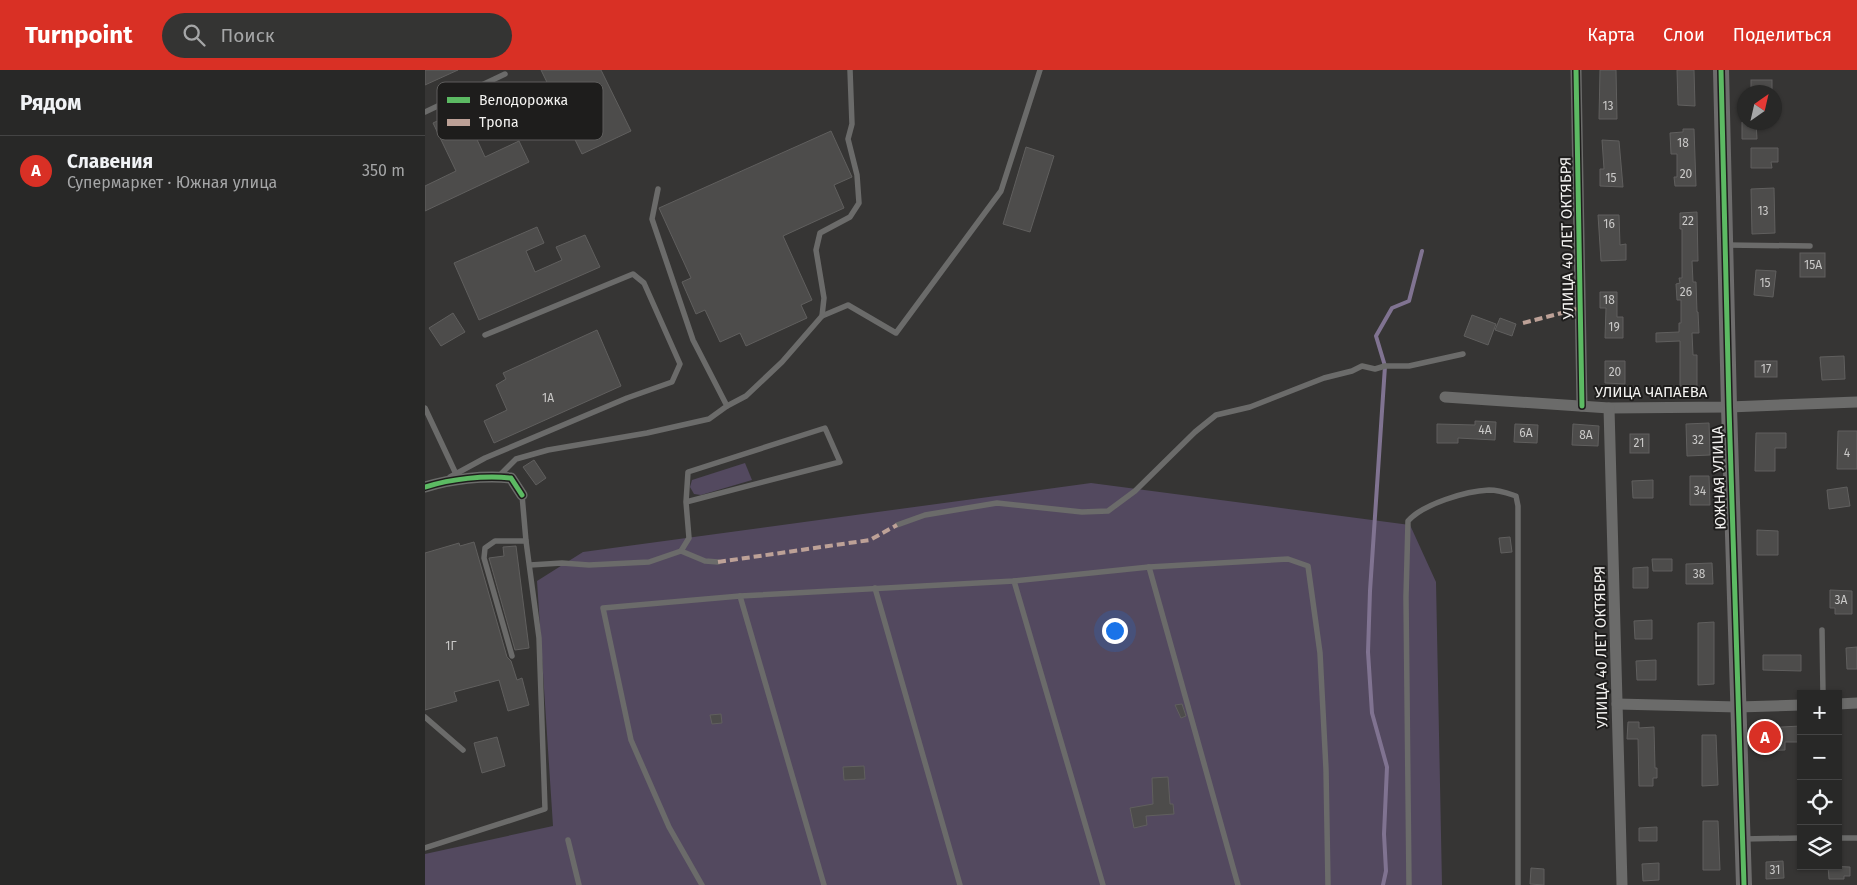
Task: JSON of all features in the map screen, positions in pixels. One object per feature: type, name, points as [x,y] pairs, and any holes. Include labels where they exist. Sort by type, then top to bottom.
[{"type":"street","name":"УЛИЦА 40 ЛЕТ ОКТЯБРЯ","points":[[1576,70],[1582,406]]},
{"type":"street","name":"ЮЖНАЯ УЛИЦА","points":[[1721,70],[1729,407],[1744,885]]},
{"type":"street","name":"УЛИЦА ЧАПАЕВА","points":[[1445,397],[1609,408],[1729,407],[1857,402]]},
{"type":"street","name":"УЛИЦА 40 ЛЕТ ОКТЯБРЯ","points":[[1609,408],[1622,885]]},
{"type":"street","points":[[425,488],[437,484],[499,476],[511,478],[522,495]]},
{"type":"street","points":[[1842,704],[1857,703]]},
{"type":"street","points":[[1617,704],[1738,707],[1797,705]]},
{"type":"lane","points":[[822,316],[824,298],[816,250],[819,233],[850,217],[859,203],[857,175],[848,139],[852,124],[850,70]]},
{"type":"lane","points":[[499,476],[516,459],[547,450],[709,419],[727,406],[746,396],[782,362],[822,316],[848,306],[896,333],[1001,191],[1040,70]]},
{"type":"lane","points":[[488,82],[505,74]]},
{"type":"lane","points":[[425,112],[437,106]]},
{"type":"lane","points":[[658,189],[652,218],[693,340],[727,406]]},
{"type":"lane","points":[[1725,245],[1810,246]]},
{"type":"lane","points":[[437,484],[485,458],[627,398],[672,382],[680,364],[644,283],[633,274],[485,335]]},
{"type":"lane","points":[[897,525],[925,515],[997,503],[1082,512],[1108,512],[1135,491],[1195,432],[1216,415],[1250,407],[1324,378],[1352,371],[1362,366],[1375,369],[1385,366],[1409,366],[1463,354]]},
{"type":"lane","points":[[425,408],[456,474]]},
{"type":"lane","points":[[530,566],[562,563],[589,565],[649,562],[681,551],[689,538],[686,502],[688,472],[825,428],[840,462],[686,502]]},
{"type":"lane","points":[[1409,885],[1406,597],[1408,521],[1415,513],[1440,502],[1489,490],[1505,492],[1516,496],[1518,506],[1518,885]]},
{"type":"lane","points":[[425,848],[545,809],[539,638],[522,495]]},
{"type":"lane","points":[[512,656],[484,558],[485,548],[495,541],[526,541]]},
{"type":"lane","points":[[681,551],[705,561],[718,562]]},
{"type":"lane","points":[[702,885],[669,827],[631,740],[603,608],[739,596],[1014,581],[1149,567],[1288,559],[1308,566],[1320,653],[1326,769],[1328,885]]},
{"type":"lane","points":[[1149,567],[1238,885]]},
{"type":"lane","points":[[1014,581],[1103,885]]},
{"type":"lane","points":[[875,588],[960,885]]},
{"type":"lane","points":[[739,596],[824,885]]},
{"type":"lane","points":[[1822,630],[1823,690]]},
{"type":"lane","points":[[425,717],[463,750]]},
{"type":"lane","points":[[1743,838],[1797,838]]},
{"type":"lane","points":[[1842,838],[1857,838]]},
{"type":"lane","points":[[568,840],[579,885]]},
{"type":"shaded area","points":[[745,463],[752,480],[701,495],[694,494],[690,487],[692,480]]},
{"type":"shaded area","points":[[1091,483],[1410,525],[1436,582],[1442,885],[425,885],[425,854],[553,826],[537,581],[583,552]]},
{"type":"building","points":[[425,70],[458,70],[425,85]]},
{"type":"building","points":[[541,70],[601,70],[631,131],[582,154],[575,140],[603,140],[603,82],[547,82]]},
{"type":"building","points":[[1600,70],[1616,70],[1617,119],[1599,119]]},
{"type":"building","points":[[1677,70],[1694,70],[1695,106],[1678,105]]},
{"type":"building","points":[[1751,80],[1772,80],[1772,85],[1751,85]]},
{"type":"building","points":[[437,121],[437,131],[433,123]]},
{"type":"building","points":[[1683,129],[1694,129],[1696,186],[1675,186],[1674,177],[1677,177],[1677,154],[1671,154],[1670,133],[1683,132]]},
{"type":"building","points":[[1742,130],[1756,130],[1757,139],[1742,139]]},
{"type":"building","points":[[831,131],[852,177],[834,185],[844,208],[783,236],[812,300],[801,305],[807,318],[746,346],[740,333],[720,342],[705,310],[696,314],[682,282],[691,278],[659,208]]},
{"type":"building","points":[[441,140],[477,140],[485,157],[519,141],[529,162],[425,211],[425,186],[456,171]]},
{"type":"building","points":[[1602,140],[1619,141],[1623,187],[1600,186],[1600,169],[1604,169]]},
{"type":"building","points":[[1026,147],[1054,156],[1030,232],[1003,224]]},
{"type":"building","points":[[1751,148],[1778,148],[1778,162],[1771,162],[1772,168],[1751,168]]},
{"type":"building","points":[[1774,188],[1775,233],[1752,234],[1751,189]]},
{"type":"building","points":[[1697,212],[1698,261],[1692,261],[1693,282],[1696,282],[1699,333],[1692,333],[1693,355],[1697,355],[1697,386],[1680,386],[1680,341],[1656,342],[1656,333],[1679,332],[1681,300],[1677,300],[1676,284],[1680,283],[1679,278],[1682,278],[1682,229],[1680,229],[1680,213]]},
{"type":"building","points":[[1598,215],[1619,215],[1620,245],[1626,244],[1626,260],[1601,261]]},
{"type":"building","points":[[537,227],[544,243],[526,251],[535,272],[562,260],[556,247],[585,235],[600,267],[479,320],[454,263]]},
{"type":"building","points":[[1800,253],[1825,253],[1825,277],[1800,277]]},
{"type":"building","points":[[1756,270],[1776,271],[1773,297],[1754,295]]},
{"type":"building","points":[[1600,292],[1617,292],[1617,317],[1623,317],[1623,338],[1605,338],[1606,308],[1600,308]]},
{"type":"building","points":[[453,313],[465,332],[441,346],[429,328]]},
{"type":"building","points":[[1472,315],[1496,324],[1488,345],[1464,336]]},
{"type":"building","points":[[1500,318],[1516,324],[1512,336],[1495,330]]},
{"type":"building","points":[[597,330],[621,386],[494,443],[484,421],[507,410],[496,385],[506,379],[503,373]]},
{"type":"building","points":[[1844,356],[1845,379],[1822,380],[1820,357]]},
{"type":"building","points":[[1605,361],[1625,361],[1625,384],[1605,383]]},
{"type":"building","points":[[1755,361],[1777,361],[1777,377],[1755,377]]},
{"type":"building","points":[[1475,421],[1496,422],[1495,440],[1458,438],[1458,443],[1437,443],[1437,424],[1475,425]]},
{"type":"building","points":[[1709,423],[1710,455],[1687,456],[1686,424]]},
{"type":"building","points":[[1515,424],[1538,425],[1537,443],[1514,442]]},
{"type":"building","points":[[1573,424],[1599,426],[1598,446],[1572,445]]},
{"type":"building","points":[[1838,431],[1857,431],[1857,469],[1837,469]]},
{"type":"building","points":[[1756,433],[1786,433],[1786,448],[1775,448],[1775,471],[1755,471]]},
{"type":"building","points":[[1630,434],[1649,434],[1649,453],[1630,453]]},
{"type":"building","points":[[534,460],[546,478],[536,485],[523,467]]},
{"type":"building","points":[[1690,476],[1709,476],[1710,505],[1690,505]]},
{"type":"building","points":[[1653,480],[1653,498],[1633,498],[1632,481]]},
{"type":"building","points":[[1847,487],[1850,506],[1829,509],[1827,490]]},
{"type":"building","points":[[1757,530],[1778,531],[1778,555],[1757,555]]},
{"type":"building","points":[[1510,537],[1512,552],[1501,553],[1499,538]]},
{"type":"building","points":[[474,542],[507,657],[511,661],[517,680],[522,678],[529,705],[508,711],[499,680],[454,692],[457,701],[425,710],[425,553],[459,543],[460,546]]},
{"type":"building","points":[[516,546],[529,648],[515,650],[489,558],[504,556],[503,547]]},
{"type":"building","points":[[1652,559],[1672,559],[1672,571],[1653,571]]},
{"type":"building","points":[[1712,563],[1713,584],[1686,584],[1686,564]]},
{"type":"building","points":[[1648,567],[1648,588],[1633,588],[1633,568]]},
{"type":"building","points":[[1830,590],[1852,591],[1852,614],[1835,614],[1835,608],[1830,608]]},
{"type":"building","points":[[1652,620],[1652,639],[1635,639],[1634,621]]},
{"type":"building","points":[[1714,622],[1714,684],[1698,685],[1698,623]]},
{"type":"building","points":[[1857,647],[1857,669],[1847,669],[1846,648]]},
{"type":"building","points":[[1763,655],[1801,655],[1801,671],[1763,670]]},
{"type":"building","points":[[1656,660],[1656,680],[1637,680],[1636,661]]},
{"type":"building","points":[[1182,704],[1186,716],[1181,718],[1175,705]]},
{"type":"building","points":[[721,714],[722,723],[712,724],[710,715]]},
{"type":"building","points":[[1628,722],[1639,722],[1639,728],[1654,727],[1657,778],[1653,778],[1653,786],[1639,786],[1638,739],[1627,739]]},
{"type":"building","points":[[1797,726],[1797,742],[1785,742],[1785,750],[1763,751],[1762,728]]},
{"type":"building","points":[[1702,735],[1716,735],[1718,785],[1702,786]]},
{"type":"building","points":[[497,737],[505,766],[482,773],[474,743]]},
{"type":"building","points":[[864,766],[865,779],[844,780],[843,767]]},
{"type":"building","points":[[1168,777],[1170,804],[1173,804],[1174,814],[1146,816],[1147,825],[1134,828],[1130,808],[1153,804],[1152,778]]},
{"type":"building","points":[[1703,821],[1718,821],[1720,870],[1703,870]]},
{"type":"building","points":[[1657,827],[1657,841],[1639,841],[1639,828]]},
{"type":"building","points":[[1783,861],[1784,878],[1766,879],[1766,862]]},
{"type":"building","points":[[1659,863],[1659,880],[1643,881],[1642,864]]},
{"type":"building","points":[[1842,867],[1850,867],[1850,876],[1844,876],[1844,879],[1829,879],[1828,870],[1842,870]]},
{"type":"building","points":[[1531,868],[1544,869],[1544,885],[1530,884]]},
{"type":"waterway","points":[[1383,885],[1386,871],[1384,834],[1387,767],[1372,713],[1368,652],[1370,591],[1385,366],[1376,336],[1392,308],[1409,301],[1422,251]]},
{"type":"marked path","points":[[1523,323],[1581,308]]},
{"type":"marked path","points":[[718,562],[870,540],[897,525]]},
{"type":"cycle path","points":[[1576,70],[1582,406]]},
{"type":"cycle path","points":[[1721,70],[1729,407],[1744,885]]},
{"type":"cycle path","points":[[425,487],[468,478],[511,478],[522,495]]},
{"type":"place","name":"Славения","points":[[1765,737]]}]
